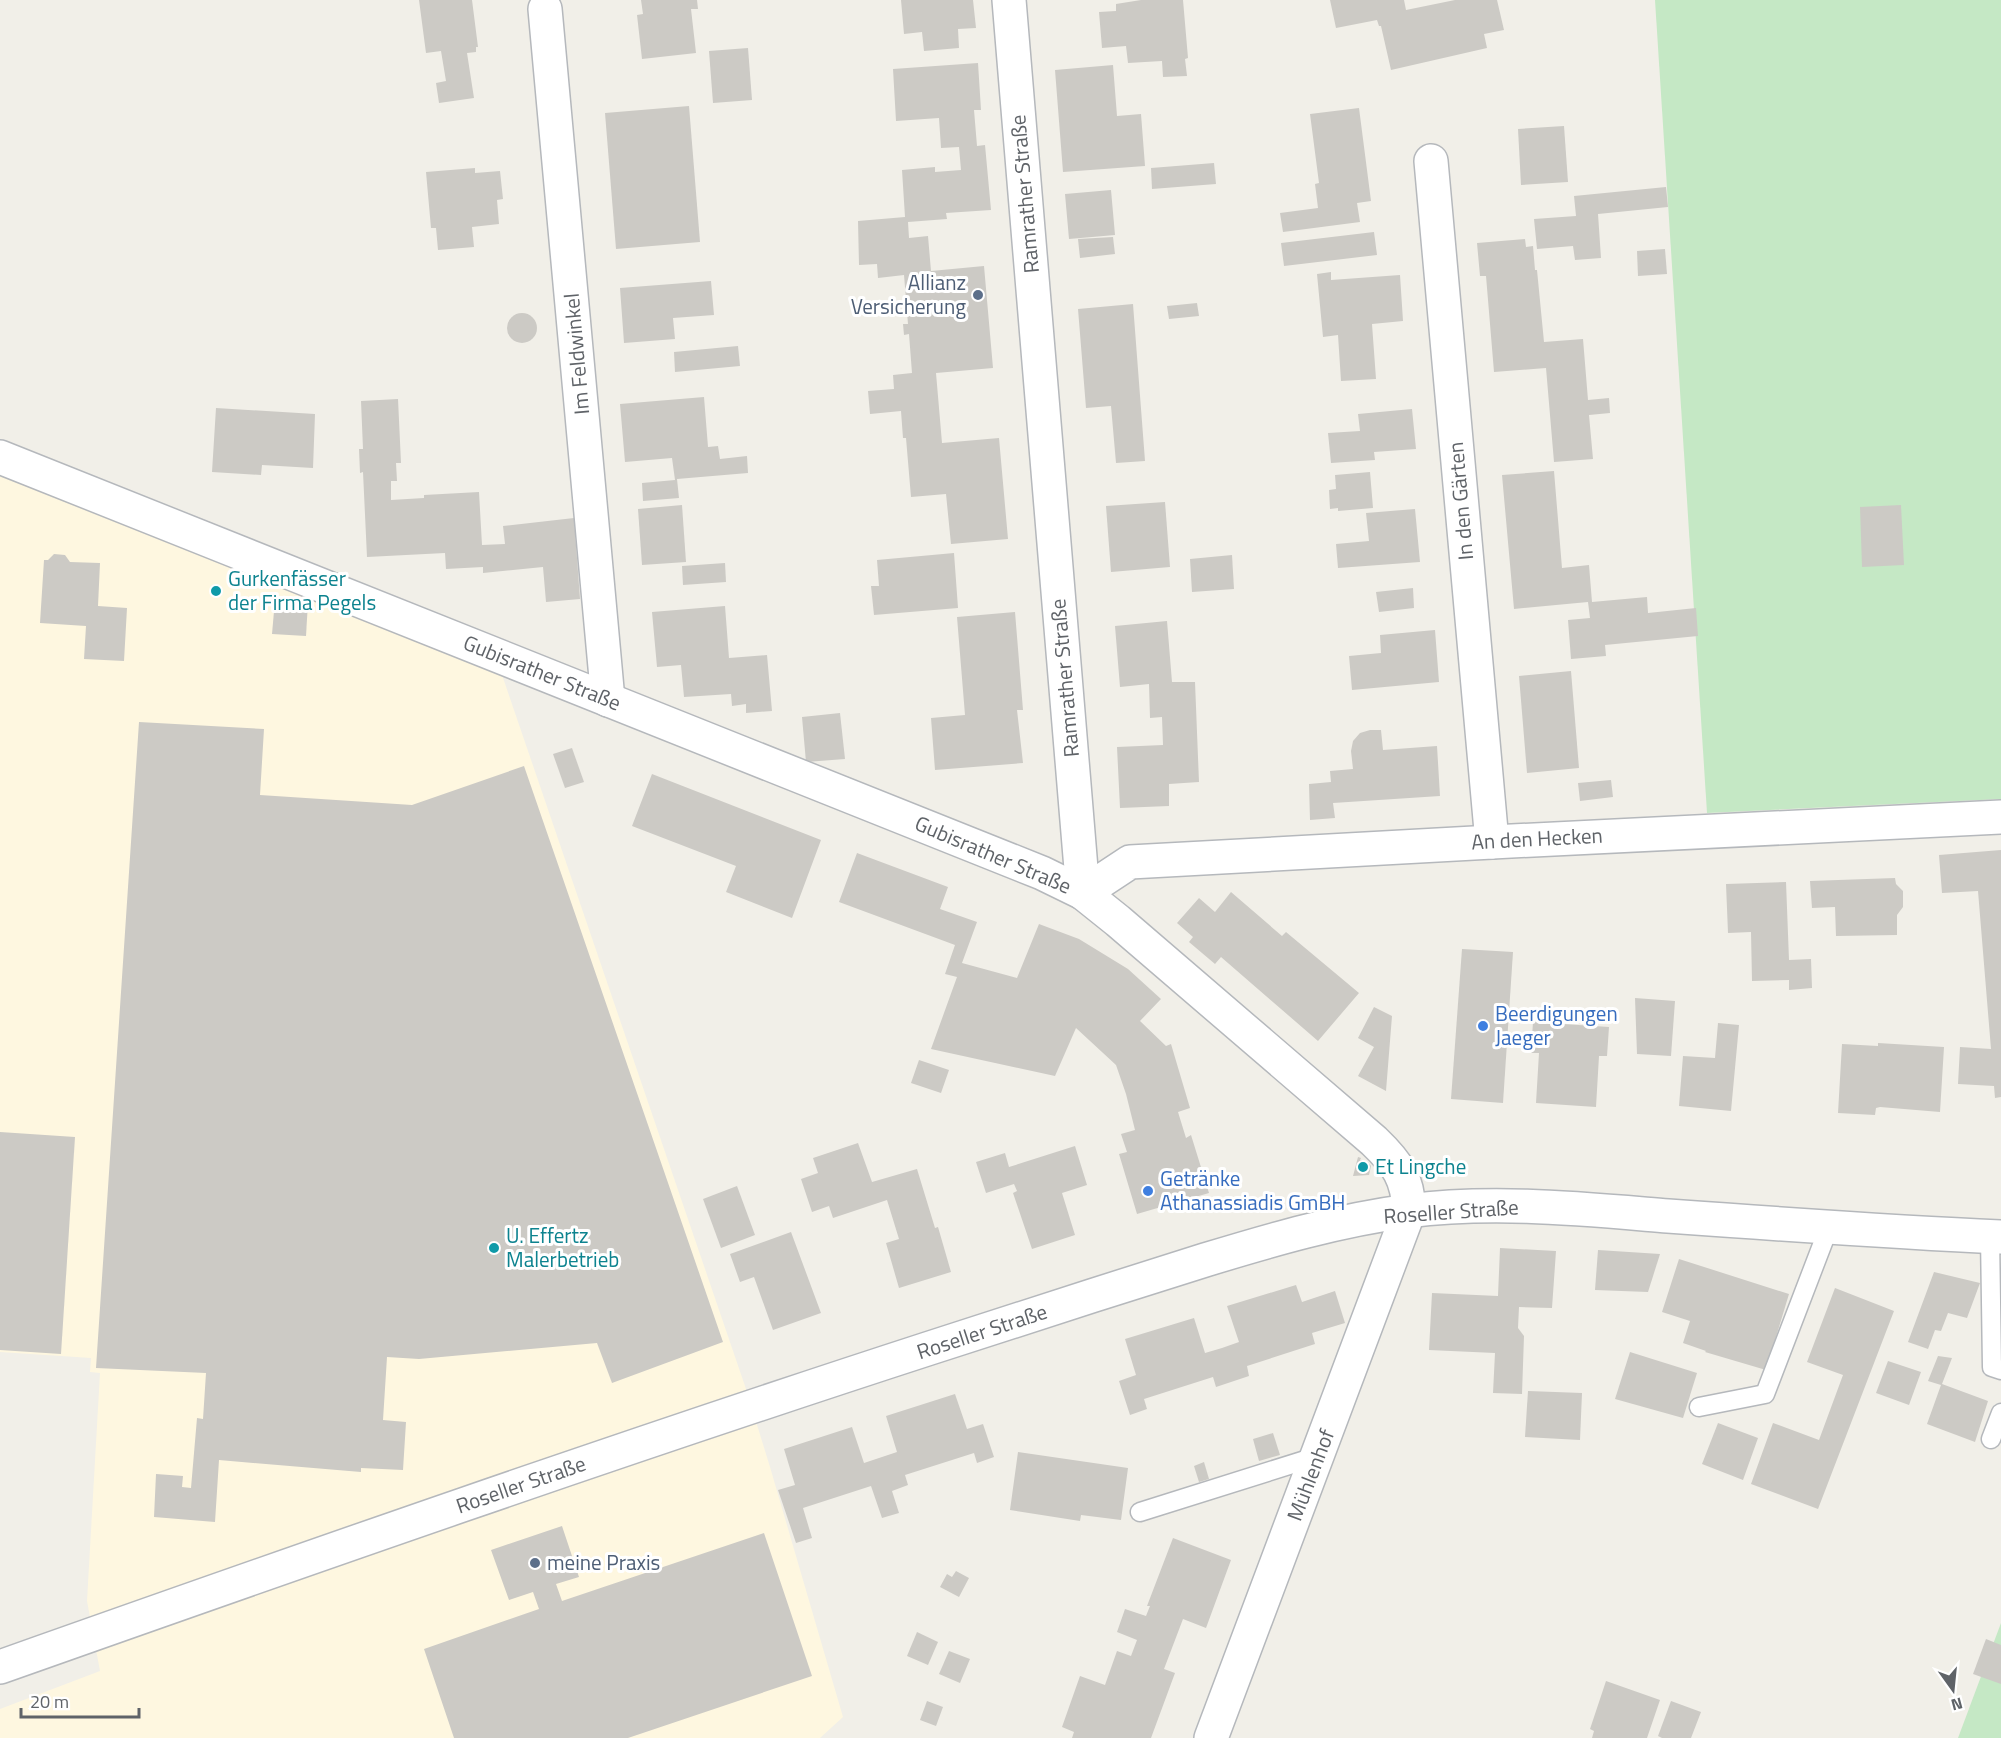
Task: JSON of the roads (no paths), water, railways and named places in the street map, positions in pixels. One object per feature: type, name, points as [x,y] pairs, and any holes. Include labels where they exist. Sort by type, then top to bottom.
[{"type":"street","name":"Ramrather Straße","points":[[1009,0],[1083,893]]},
{"type":"street","name":"Im Feldwinkel","points":[[545,9],[609,700]]},
{"type":"street","name":"In den Gärten","points":[[1431,161],[1492,842]]},
{"type":"street","name":"Gubisrather Straße","points":[[0,457],[1042,873],[1083,893]]},
{"type":"street","name":"An den Hecken","points":[[1083,893],[1130,862],[2001,817]]},
{"type":"street","points":[[1083,893],[1384,1150],[1401,1172],[1409,1199],[1409,1211]]},
{"type":"street","name":"Roseller Straße","points":[[0,1667],[758,1404],[1227,1254],[1362,1219],[1409,1211],[1499,1206],[1995,1236]]},
{"type":"street","name":"Mühlenhof","points":[[1211,1738],[1409,1211]]},
{"type":"lane","points":[[1699,1407],[1765,1394],[1829,1227]]},
{"type":"lane","points":[[1995,1236],[1992,1367],[2001,1370]]},
{"type":"lane","points":[[1991,1439],[2001,1413]]},
{"type":"lane","points":[[1140,1512],[1318,1456]]},
{"type":"place","name":"Allianz Versicherung","points":[[978,295]]},
{"type":"place","name":"Gurkenfässer der Firma Pegels","points":[[216,591]]},
{"type":"place","name":"Beerdigungen Jaeger","points":[[1483,1026]]},
{"type":"place","name":"Et Lingche","points":[[1363,1167]]},
{"type":"place","name":"Getränke Athanassiadis GmBH","points":[[1148,1191]]},
{"type":"place","name":"U. Effertz Malerbetrieb","points":[[494,1248]]},
{"type":"place","name":"meine Praxis","points":[[535,1563]]}]
